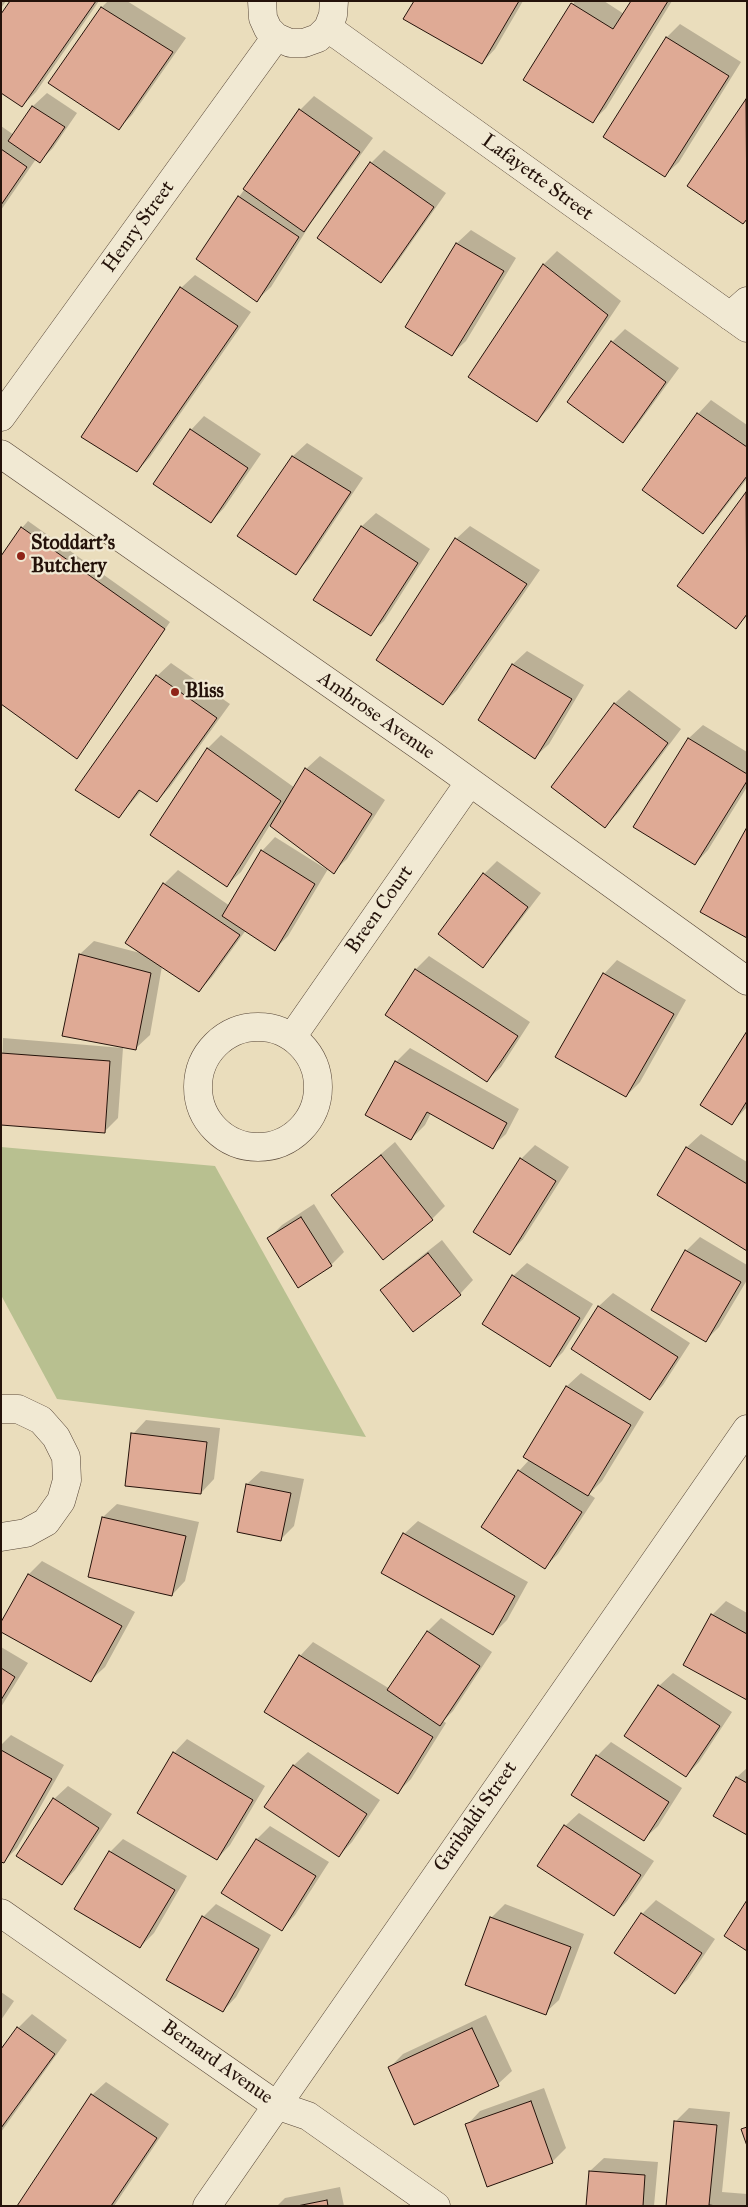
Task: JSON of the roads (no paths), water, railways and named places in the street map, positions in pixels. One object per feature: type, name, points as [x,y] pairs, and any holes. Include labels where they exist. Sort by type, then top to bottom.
[{"type":"street","points":[[262,1],[263,18],[268,29],[276,37],[290,43],[304,43],[318,38],[328,28],[333,15],[334,1]]},
{"type":"street","name":"Lafayette Street","points":[[328,28],[741,315]]},
{"type":"street","name":"Henry Street","points":[[1,417],[276,37]]},
{"type":"street","name":"Ambrose Avenue","points":[[1,454],[427,751],[747,982]]},
{"type":"street","name":"Breen Court","points":[[292,1037],[469,783]]},
{"type":"street","points":[[257,1026],[278,1030],[292,1037],[307,1051],[316,1070],[318,1091],[313,1111],[296,1134],[278,1144],[257,1147],[237,1144],[223,1137],[209,1122],[200,1103],[198,1082],[205,1057],[219,1041],[236,1030],[257,1026]]},
{"type":"street","points":[[1,1408],[18,1410],[41,1420],[56,1437],[66,1457],[67,1480],[61,1502],[46,1522],[26,1533],[1,1537]]},
{"type":"street","name":"Garibaldi Street","points":[[207,2206],[747,1429]]},
{"type":"street","name":"Bernard Avenue","points":[[1,1913],[276,2105],[308,2116],[436,2206]]},
{"type":"place","name":"Stoddart's Butchery","points":[[21,556]]},
{"type":"place","name":"Bliss","points":[[175,692]]}]
